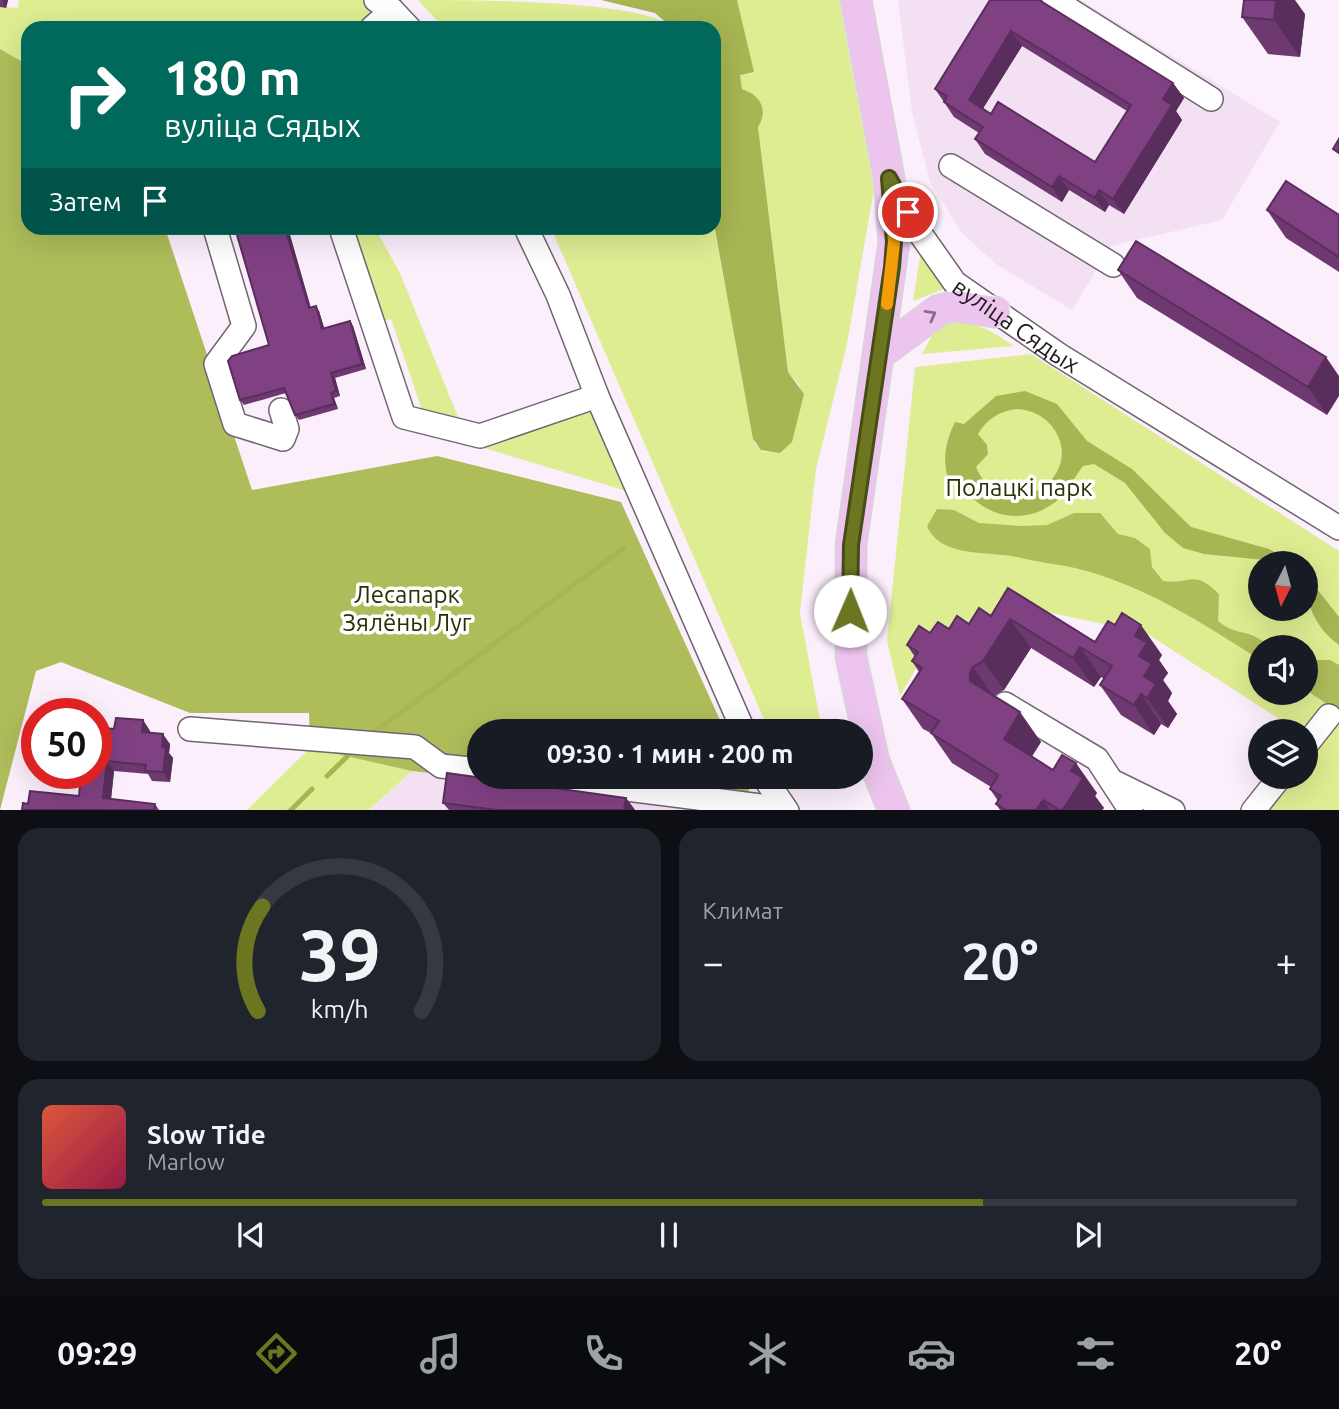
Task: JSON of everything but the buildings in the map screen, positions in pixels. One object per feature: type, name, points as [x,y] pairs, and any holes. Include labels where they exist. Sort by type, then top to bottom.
[{"type":"main road","name":"вуліца Сядых","points":[[856,0],[889,178]]},
{"type":"main road","points":[[885,807],[864,728],[851,645],[851,545],[878,355],[890,292],[894,242],[889,178]]},
{"type":"main road","points":[[878,355],[939,310],[956,306],[995,312]]},
{"type":"street","points":[[1054,0],[1211,99]]},
{"type":"street","points":[[376,21],[386,3],[403,21]]},
{"type":"street","points":[[951,166],[1113,265]]},
{"type":"street","name":"вуліца Сядых","points":[[889,178],[938,262],[955,283],[995,312],[1339,528]]},
{"type":"street","points":[[217,235],[244,326],[216,364],[235,424],[283,439],[287,429],[281,410]]},
{"type":"street","points":[[343,235],[404,417],[480,436],[597,396]]},
{"type":"street","points":[[529,235],[558,295],[597,396],[738,719]]},
{"type":"street","points":[[1005,704],[1097,759],[1131,810]]},
{"type":"street","points":[[1318,730],[1329,716]]},
{"type":"street","points":[[190,729],[415,747],[442,765],[467,768]]},
{"type":"street","points":[[1115,783],[1173,810]]},
{"type":"street","points":[[624,789],[785,810]]},
{"type":"street","points":[[772,789],[785,810]]},
{"type":"street","points":[[1253,810],[1270,789]]},
{"type":"shaded area","points":[[601,0],[737,0],[754,72],[740,75],[742,89],[754,95],[763,109],[758,127],[788,372],[804,394],[792,442],[780,453],[761,450],[753,439],[716,235],[721,235],[721,21],[664,21],[655,13]]},
{"type":"shaded area","points":[[898,0],[1080,0],[1280,122],[1222,220],[1111,246],[1072,310],[996,264],[962,233],[930,182],[912,112]]},
{"type":"shaded area","points":[[1025,391],[1057,404],[1087,441],[1132,469],[1191,527],[1273,551],[1248,551],[1248,558],[1204,554],[1183,548],[1165,533],[1125,483],[1094,464],[1083,466],[1064,494],[1047,508],[1018,516],[991,510],[978,503],[958,479],[948,478],[945,457],[947,443],[955,422],[964,424],[996,396]],"holes":[[[1017,409],[1033,412],[1054,429],[1061,448],[1060,465],[1051,480],[1037,491],[1021,496],[1004,495],[988,486],[976,467],[988,454],[987,445],[978,434],[985,424],[999,414]]]},
{"type":"shaded area","points":[[1318,590],[1339,617],[1339,645],[1318,623]]},
{"type":"shaded area","points":[[412,771],[467,778],[467,789],[556,789],[725,810],[370,810]]},
{"type":"green space","points":[[19,0],[376,0],[373,21],[21,21],[21,61],[0,49],[0,7],[18,8]]},
{"type":"green space","points":[[418,0],[513,1],[594,7],[630,12],[660,21],[438,21]]},
{"type":"green space","points":[[737,0],[839,0],[874,189],[847,344],[816,469],[800,613],[820,719],[764,719],[554,235],[716,235],[754,443],[764,452],[783,451],[800,386],[788,372],[758,127],[763,110],[748,91],[742,89],[740,74],[753,72]]},
{"type":"green space","name":"Лесапарк Зялёны Луг","points":[[0,49],[21,61],[21,235],[167,235],[252,490],[437,456],[621,502],[720,719],[467,719],[467,778],[412,771],[310,748],[309,713],[190,713],[61,662],[36,671],[29,698],[21,698],[21,729],[0,810]]},
{"type":"green space","points":[[353,235],[379,235],[400,273],[458,417],[422,410],[391,319],[379,321]]},
{"type":"green space","points":[[921,251],[949,287],[913,301]]},
{"type":"green space","points":[[950,321],[984,328],[1014,346],[922,354],[936,328]]},
{"type":"green space","name":"Полацкі парк","points":[[1031,354],[1339,551],[1339,810],[1263,810],[1277,789],[1318,789],[1318,719],[1279,719],[1258,705],[1318,705],[1318,635],[1248,635],[1248,699],[1146,633],[1018,606],[937,633],[900,696],[887,641],[915,367]]},
{"type":"green space","points":[[589,411],[598,420],[630,492],[484,448]]},
{"type":"green space","points":[[937,509],[954,510],[979,523],[1021,526],[1047,525],[1074,513],[1100,513],[1118,534],[1135,538],[1150,549],[1152,567],[1163,581],[1197,580],[1219,594],[1218,621],[1252,635],[1248,635],[1248,652],[1171,606],[1124,584],[1075,568],[954,548],[933,536],[927,526]]},
{"type":"green space","points":[[1318,660],[1330,660],[1339,665],[1339,712],[1318,698]]},
{"type":"green space","points":[[310,748],[412,771],[369,810],[247,810]]},
{"type":"green space","name":"Лесапарк Зялёны Луг","points":[[564,789],[749,789],[741,810]]},
{"type":"waterway","points":[[373,733],[624,548]]},
{"type":"waterway","points":[[327,776],[355,749]]},
{"type":"waterway","points":[[291,810],[312,789]]},
{"type":"slow traffic","points":[[887,304],[894,242],[892,210]]},
{"type":"route","points":[[850,611],[851,545],[878,355],[890,292],[894,242],[889,178],[908,212]]}]
